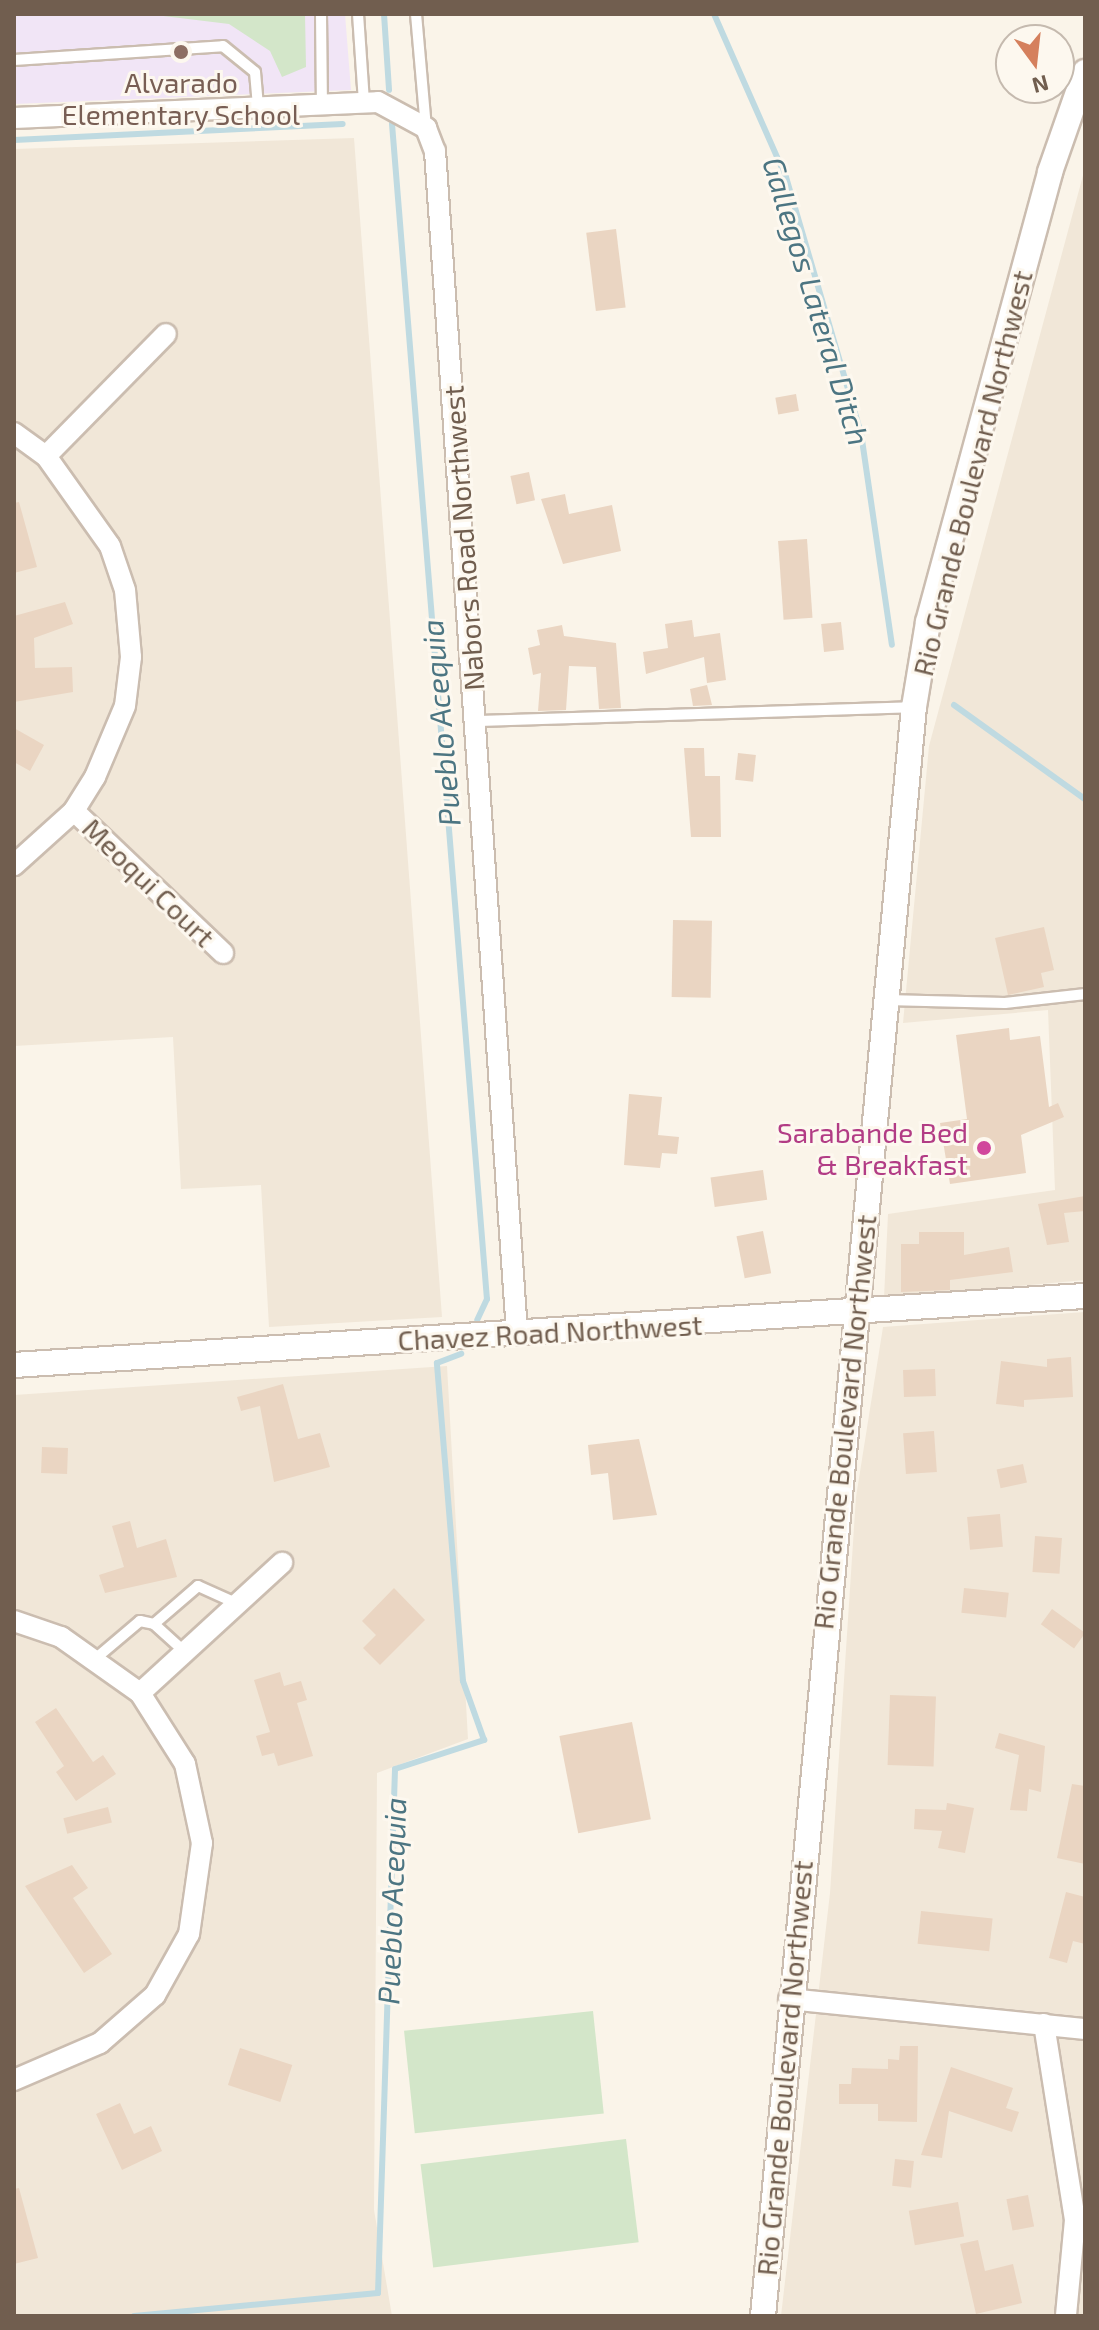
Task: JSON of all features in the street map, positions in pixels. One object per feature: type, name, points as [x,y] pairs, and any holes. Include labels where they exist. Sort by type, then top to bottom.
[{"type":"street","name":"Rio Grande Boulevard Northwest","points":[[763,2316],[789,1999],[914,707],[932,607],[1050,172],[1085,72]]},
{"type":"street","points":[[14,118],[364,103],[407,114],[426,128]]},
{"type":"street","name":"Nabors Road Northwest","points":[[426,128],[435,151],[517,1334]]},
{"type":"street","points":[[46,456],[166,334]]},
{"type":"street","points":[[14,433],[46,456],[110,546],[131,627],[125,706],[74,811],[14,865]]},
{"type":"street","name":"Meoqui Court","points":[[74,811],[223,953]]},
{"type":"street","name":"Chavez Road Northwest","points":[[14,1365],[855,1315],[1085,1296]]},
{"type":"street","points":[[140,1693],[241,1605],[282,1563]]},
{"type":"street","points":[[14,1621],[61,1637],[140,1693],[185,1764],[200,1806],[199,1887],[189,1934],[177,1966],[128,2023],[62,2065],[14,2080]]},
{"type":"street","points":[[789,1999],[1085,2029]]},
{"type":"street","points":[[1044,2024],[1075,2220],[1066,2316]]},
{"type":"lane","points":[[321,14],[322,105]]},
{"type":"lane","points":[[358,14],[364,103]]},
{"type":"lane","points":[[416,14],[426,128]]},
{"type":"lane","points":[[14,60],[223,46],[255,72],[258,108]]},
{"type":"lane","points":[[476,721],[914,707]]},
{"type":"lane","points":[[884,1000],[1005,1003],[1085,994]]},
{"type":"lane","points":[[95,1659],[130,1624],[154,1624],[198,1586],[241,1605]]},
{"type":"lane","points":[[154,1624],[186,1653]]},
{"type":"shaded area","name":"Alvarado Elementary School","points":[[14,14],[345,14],[351,90],[14,104]]},
{"type":"shaded area","points":[[354,138],[442,1317],[269,1327],[261,1185],[181,1189],[173,1037],[14,1046],[14,149]]},
{"type":"shaded area","points":[[1085,168],[1085,1280],[884,1298],[888,1214],[1055,1190],[1048,1010],[903,1023],[929,746]]},
{"type":"shaded area","points":[[1085,1312],[1085,2316],[781,2316],[830,1893],[856,1497],[883,1327]]},
{"type":"shaded area","points":[[447,1366],[468,1739],[377,1773],[374,2210],[392,2316],[14,2316],[14,1395]]},
{"type":"green space","points":[[147,14],[305,14],[306,67],[282,77],[270,51],[229,24]]},
{"type":"green space","points":[[593,2011],[604,2113],[415,2133],[404,2031]]},
{"type":"green space","points":[[626,2139],[639,2242],[433,2267],[421,2164]]},
{"type":"building","points":[[616,229],[626,307],[596,311],[586,233]]},
{"type":"building","points":[[796,394],[799,411],[778,414],[775,398]]},
{"type":"building","points":[[529,472],[535,500],[516,504],[510,476]]},
{"type":"building","points":[[565,494],[569,514],[612,505],[621,551],[563,564],[541,499]]},
{"type":"building","points":[[19,502],[37,567],[14,573],[14,503]]},
{"type":"building","points":[[807,539],[813,618],[784,620],[778,541]]},
{"type":"building","points":[[65,602],[73,624],[34,638],[35,668],[72,667],[73,692],[14,702],[14,616]]},
{"type":"building","points":[[692,620],[694,637],[720,633],[726,680],[707,683],[704,657],[646,674],[643,652],[668,648],[665,624]]},
{"type":"building","points":[[841,622],[844,650],[824,652],[821,624]]},
{"type":"building","points":[[562,625],[564,636],[616,643],[621,708],[599,709],[596,667],[569,666],[566,710],[538,711],[541,673],[533,675],[528,648],[540,645],[537,630]]},
{"type":"building","points":[[707,685],[712,705],[693,706],[690,689]]},
{"type":"building","points":[[14,728],[44,745],[30,771],[14,762]]},
{"type":"building","points":[[684,748],[704,748],[705,776],[720,776],[721,837],[691,837]]},
{"type":"building","points":[[738,753],[756,755],[753,782],[735,780]]},
{"type":"building","points":[[673,920],[712,921],[711,998],[672,997]]},
{"type":"building","points":[[1044,927],[1054,970],[1041,973],[1044,987],[1008,995],[995,938]]},
{"type":"building","points":[[1009,1028],[1010,1040],[1040,1036],[1049,1107],[1058,1103],[1064,1117],[1021,1135],[1026,1173],[950,1184],[940,1123],[967,1119],[956,1035]]},
{"type":"building","points":[[629,1094],[662,1097],[658,1135],[679,1137],[677,1154],[662,1153],[660,1168],[624,1165]]},
{"type":"building","points":[[763,1170],[767,1200],[715,1207],[711,1177]]},
{"type":"building","points":[[1085,1196],[1085,1211],[1064,1213],[1069,1242],[1047,1245],[1038,1204]]},
{"type":"building","points":[[763,1231],[771,1273],[745,1278],[736,1236]]},
{"type":"building","points":[[919,1232],[964,1232],[964,1255],[1009,1247],[1013,1272],[950,1280],[950,1290],[901,1292],[901,1244],[919,1244]]},
{"type":"building","points":[[1071,1357],[1073,1397],[1024,1400],[1024,1407],[996,1404],[1001,1361],[1047,1367],[1047,1359]]},
{"type":"building","points":[[935,1369],[936,1396],[904,1397],[903,1370]]},
{"type":"building","points":[[283,1384],[298,1439],[320,1433],[330,1467],[274,1482],[260,1406],[241,1411],[237,1397]]},
{"type":"building","points":[[934,1431],[937,1472],[906,1474],[903,1433]]},
{"type":"building","points":[[639,1439],[657,1515],[613,1520],[608,1473],[591,1475],[588,1445]]},
{"type":"building","points":[[42,1447],[68,1448],[67,1474],[41,1473]]},
{"type":"building","points":[[1023,1464],[1027,1483],[1001,1488],[997,1470]]},
{"type":"building","points":[[1000,1514],[1003,1547],[970,1550],[967,1517]]},
{"type":"building","points":[[130,1521],[137,1548],[166,1539],[177,1577],[105,1593],[99,1575],[124,1567],[112,1526]]},
{"type":"building","points":[[1035,1536],[1062,1538],[1059,1574],[1032,1572]]},
{"type":"building","points":[[394,1588],[425,1620],[380,1665],[363,1648],[376,1635],[362,1621]]},
{"type":"building","points":[[964,1588],[1009,1593],[1006,1618],[961,1613]]},
{"type":"building","points":[[1052,1609],[1085,1633],[1074,1648],[1041,1624]]},
{"type":"building","points":[[280,1672],[284,1686],[301,1681],[307,1700],[297,1703],[313,1756],[278,1766],[274,1753],[262,1756],[256,1736],[270,1732],[254,1680]]},
{"type":"building","points":[[890,1695],[936,1697],[934,1767],[888,1765]]},
{"type":"building","points":[[56,1708],[93,1762],[103,1755],[116,1774],[76,1801],[56,1772],[64,1766],[35,1722]]},
{"type":"building","points":[[632,1722],[651,1819],[578,1833],[559,1736]]},
{"type":"building","points":[[999,1733],[1045,1746],[1041,1792],[1029,1789],[1027,1811],[1010,1810],[1019,1755],[995,1748]]},
{"type":"building","points":[[1072,1784],[1085,1786],[1085,1864],[1057,1858]]},
{"type":"building","points":[[947,1803],[974,1808],[965,1853],[938,1848],[942,1831],[914,1829],[915,1809],[946,1810]]},
{"type":"building","points":[[108,1807],[112,1823],[67,1834],[63,1818]]},
{"type":"building","points":[[72,1865],[88,1888],[73,1898],[112,1954],[84,1973],[25,1886]]},
{"type":"building","points":[[1066,1892],[1085,1897],[1085,1944],[1073,1941],[1067,1963],[1049,1958]]},
{"type":"building","points":[[921,1911],[993,1919],[989,1951],[918,1944]]},
{"type":"building","points":[[900,2046],[918,2046],[917,2122],[878,2121],[878,2104],[839,2104],[839,2084],[851,2084],[852,2068],[888,2069],[888,2059],[899,2060]]},
{"type":"building","points":[[240,2048],[292,2065],[280,2102],[228,2085]]},
{"type":"building","points":[[951,2067],[1013,2088],[1006,2108],[1019,2112],[1012,2132],[949,2111],[942,2158],[921,2155]]},
{"type":"building","points":[[120,2103],[134,2134],[151,2126],[162,2151],[122,2170],[96,2114]]},
{"type":"building","points":[[895,2159],[914,2161],[911,2188],[892,2186]]},
{"type":"building","points":[[19,2188],[38,2258],[14,2264],[14,2189]]},
{"type":"building","points":[[1028,2195],[1034,2226],[1013,2231],[1006,2199]]},
{"type":"building","points":[[958,2202],[964,2236],[915,2245],[909,2211]]},
{"type":"building","points":[[978,2240],[985,2271],[1013,2264],[1022,2303],[976,2314],[960,2244]]},
{"type":"waterway","name":"Pueblo Acequia","points":[[384,14],[389,90]]},
{"type":"waterway","name":"Gallegos Lateral Ditch","points":[[714,14],[786,177],[861,433],[892,645]]},
{"type":"waterway","points":[[14,140],[343,124]]},
{"type":"waterway","name":"Pueblo Acequia","points":[[392,124],[487,1299],[477,1320]]},
{"type":"waterway","name":"Gallegos Lateral Ditch","points":[[954,705],[1085,799]]},
{"type":"waterway","name":"Pueblo Acequia","points":[[134,2316],[378,2293],[395,1769],[484,1740],[463,1681],[437,1363],[461,1354]]},
{"type":"place","name":"Alvarado Elementary School","points":[[181,52]]},
{"type":"place","name":"Sarabande Bed & Breakfast","points":[[984,1148]]}]
